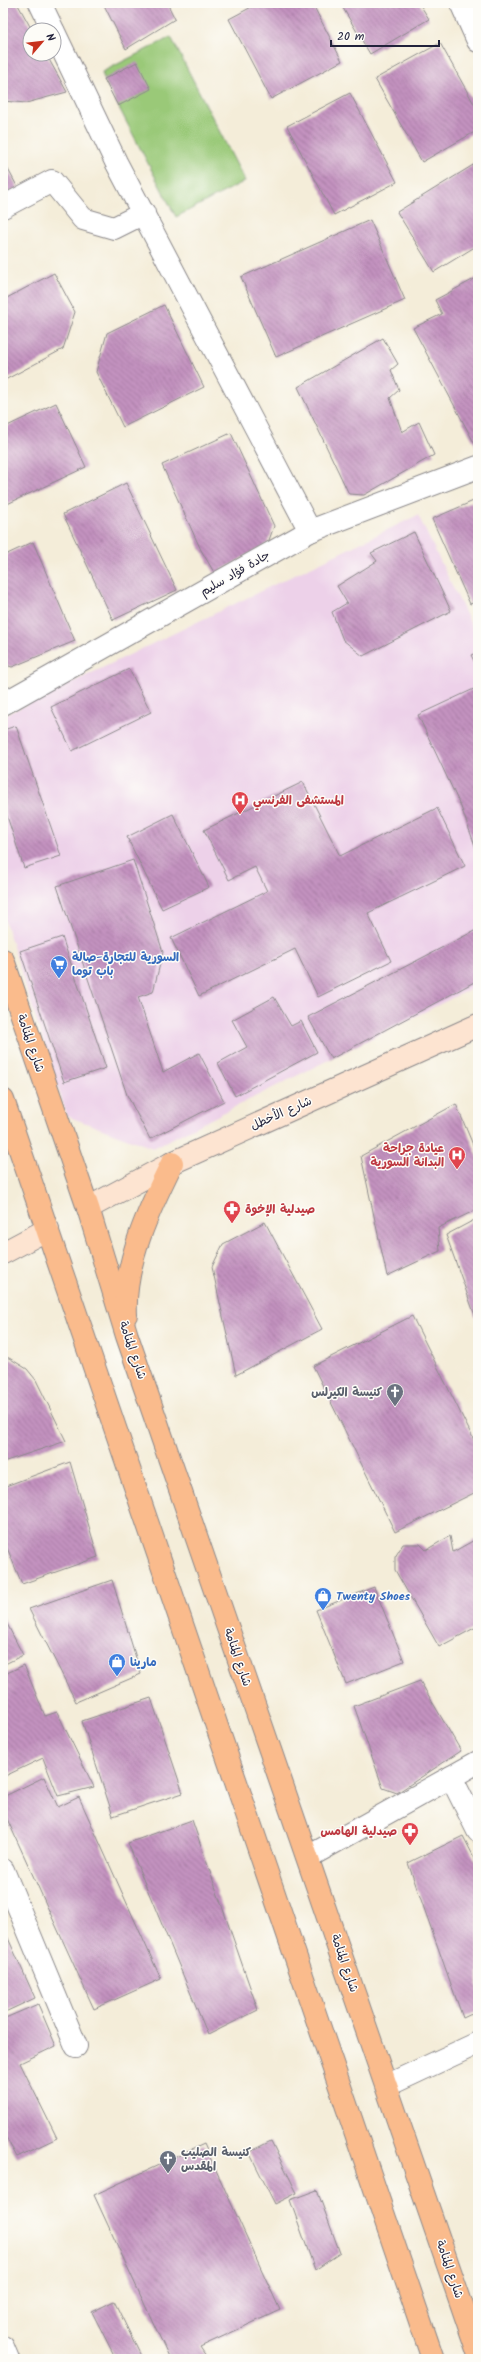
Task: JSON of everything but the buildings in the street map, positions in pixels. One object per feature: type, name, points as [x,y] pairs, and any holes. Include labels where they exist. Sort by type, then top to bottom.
[{"type":"main road","name":"شارع المنامة","points":[[3,960],[88,1208],[128,1336],[388,2085],[478,2352]]},
{"type":"main road","name":"شارع الأخطل","points":[[88,1208],[172,1163],[478,1025]]},
{"type":"main road","points":[[3,1100],[433,2359]]},
{"type":"main road","points":[[128,1336],[125,1300],[135,1252],[151,1206],[172,1163]]},
{"type":"main road","points":[[3,1253],[48,1229]]},
{"type":"street","points":[[40,3],[49,22]]},
{"type":"street","points":[[461,3],[478,41]]},
{"type":"street","points":[[62,49],[144,213],[310,531]]},
{"type":"street","points":[[3,207],[52,181],[83,219],[114,228],[144,213]]},
{"type":"street","name":"جادة فؤاد سليم","points":[[3,704],[310,531],[478,467]]},
{"type":"street","points":[[308,1857],[478,1762]]},
{"type":"street","points":[[451,1777],[478,1832]]},
{"type":"street","points":[[3,1870],[76,2046]]},
{"type":"street","points":[[388,2085],[478,2044]]},
{"type":"street","points":[[3,2347],[8,2359]]},
{"type":"shaded area","name":"المستشفى الفرنسي","points":[[418,515],[478,639],[478,985],[153,1148],[67,1116],[3,915],[3,716]]},
{"type":"green space","points":[[171,37],[245,181],[176,217],[104,79],[102,72]]},
{"type":"place","name":"المستشفى الفرنسي","points":[[240,815]]},
{"type":"place","name":"السورية للتجارة-صالة باب توما","points":[[59,979]]},
{"type":"place","name":"عيادة جراحة البدانة السورية","points":[[457,1170]]},
{"type":"place","name":"صيدلية الإخوة","points":[[232,1224]]},
{"type":"place","name":"كنيسة الكيرلس","points":[[395,1407]]},
{"type":"place","name":"Twenty Shoes","points":[[323,1611]]},
{"type":"place","name":"مارينا","points":[[117,1677]]},
{"type":"place","name":"صيدلية الهامس","points":[[410,1846]]},
{"type":"place","name":"كنيسة الصليب المقدس","points":[[168,2174]]}]
